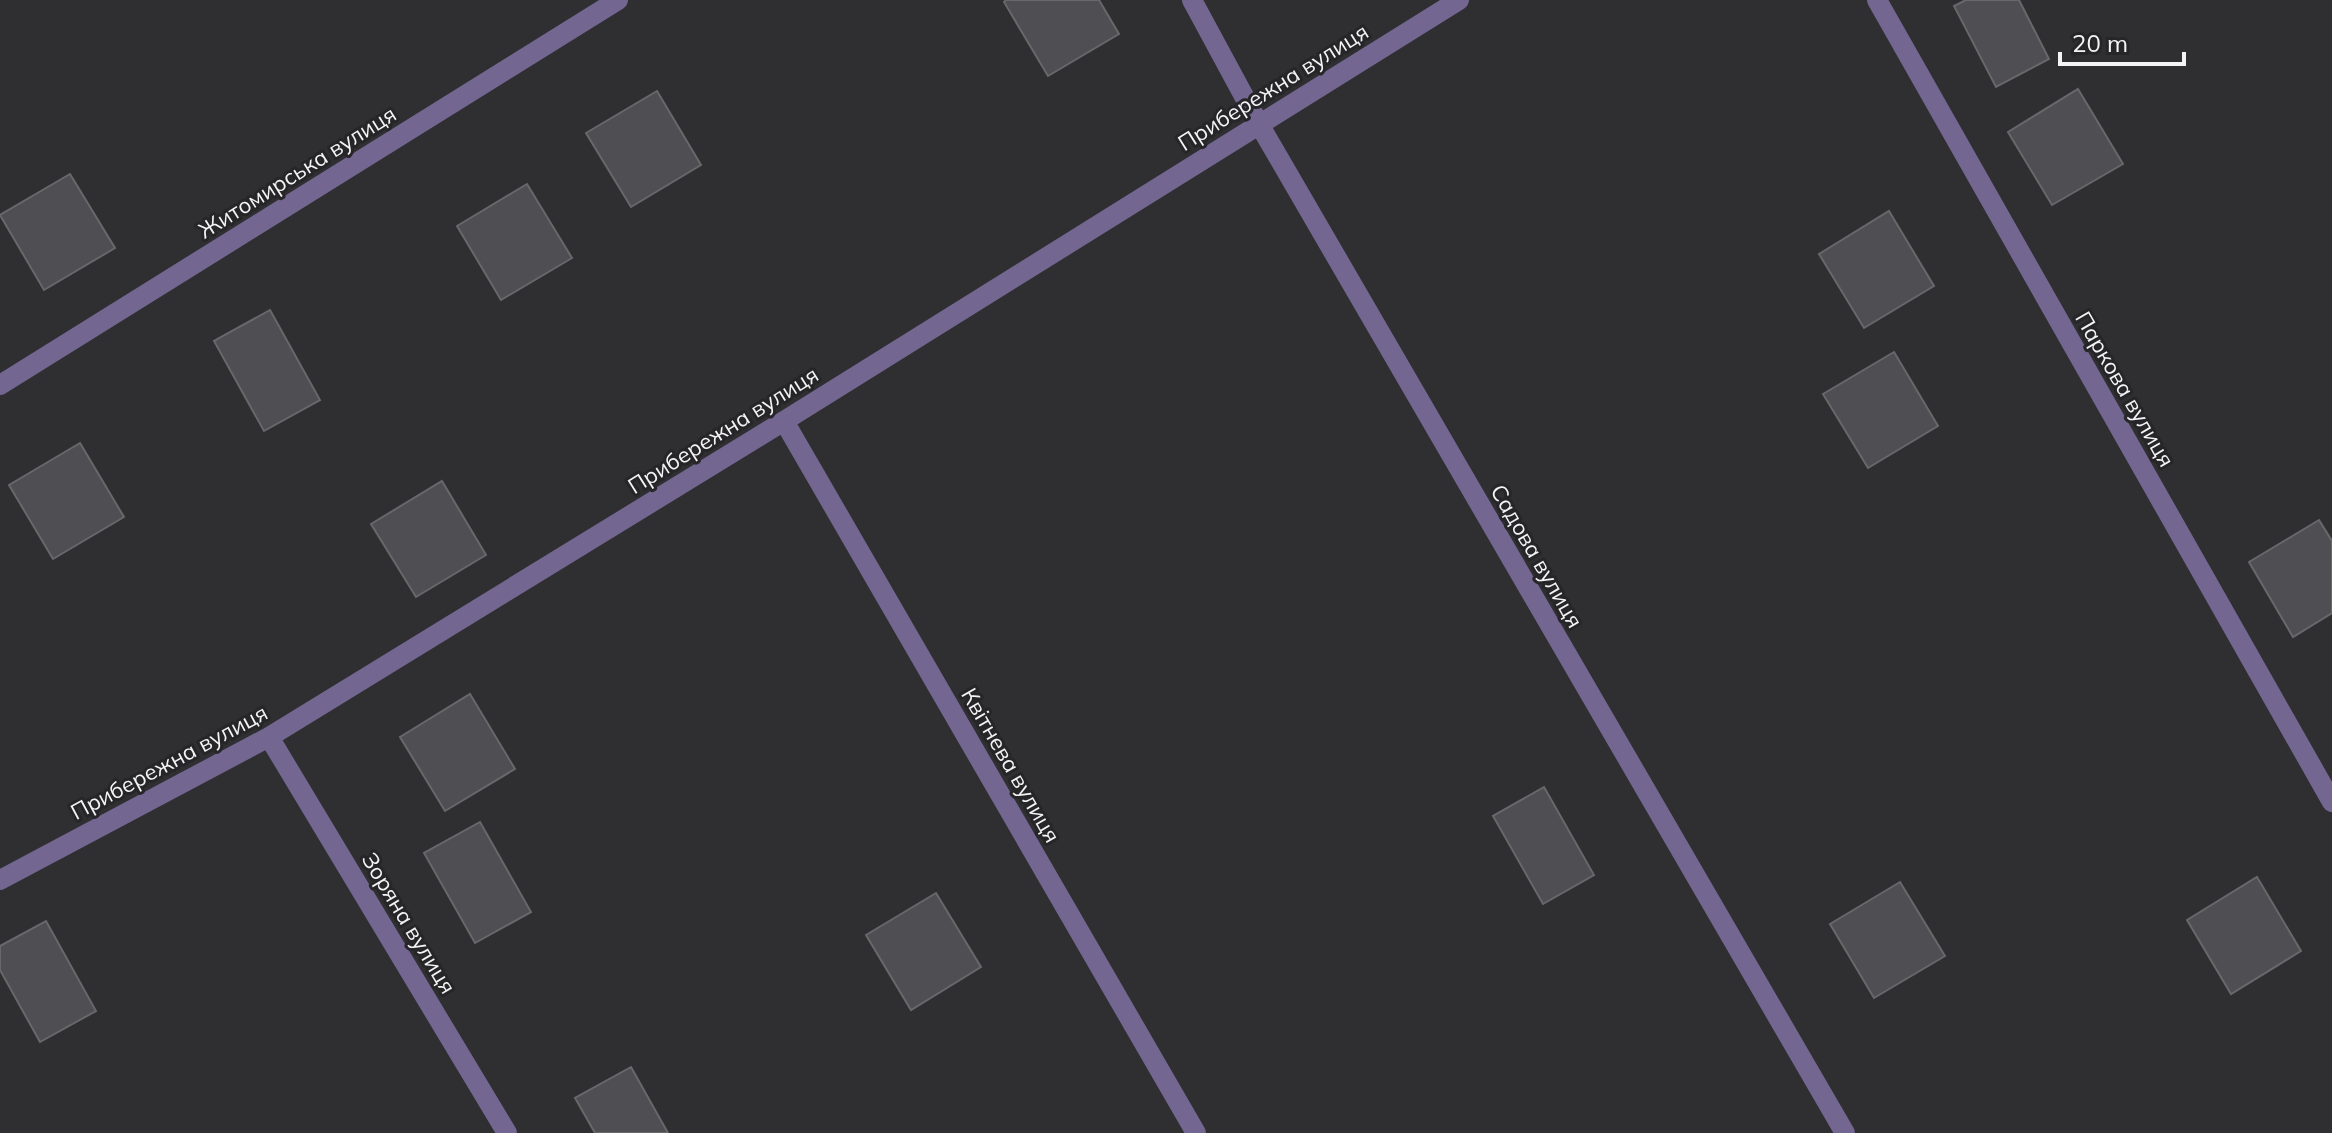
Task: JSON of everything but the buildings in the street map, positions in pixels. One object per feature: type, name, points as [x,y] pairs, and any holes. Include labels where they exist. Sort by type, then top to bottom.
[{"type":"street","name":"Житомирська вулиця","points":[[0,385],[618,0]]},
{"type":"street","name":"Садова вулиця","points":[[1192,0],[1259,124],[1845,1133]]},
{"type":"street","name":"Прибережна вулиця","points":[[0,880],[269,737],[784,421],[1459,0]]},
{"type":"street","name":"Паркова вулиця","points":[[1877,0],[2332,802]]},
{"type":"street","name":"Квітнева вулиця","points":[[784,421],[1196,1133]]},
{"type":"street","name":"Зоряна вулиця","points":[[269,737],[507,1133]]}]
